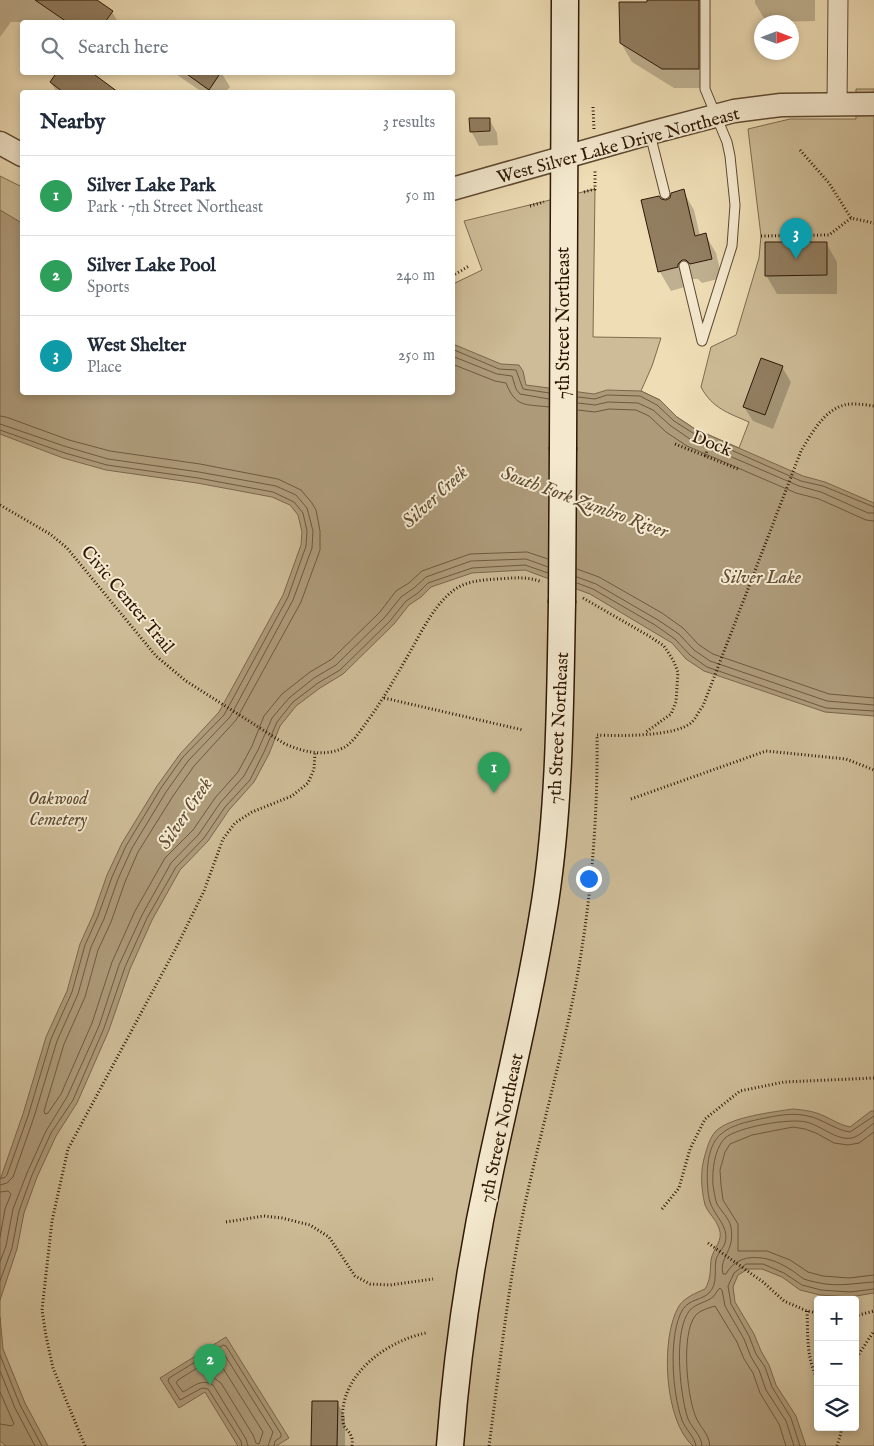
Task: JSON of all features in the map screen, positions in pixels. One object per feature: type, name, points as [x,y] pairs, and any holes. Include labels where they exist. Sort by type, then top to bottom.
[{"type":"main road","name":"7th Street Northeast","points":[[450,1446],[461,1333],[473,1262],[490,1168],[527,1003],[545,900],[556,783],[562,603],[565,0]]},
{"type":"street","points":[[836,104],[838,0]]},
{"type":"street","name":"West Silver Lake Drive Northeast","points":[[455,188],[650,132],[734,111],[781,106],[874,104]]},
{"type":"street","points":[[0,143],[20,154]]},
{"type":"lane","points":[[684,266],[702,341],[732,246],[735,206],[727,142],[705,89],[705,0]]},
{"type":"lane","points":[[650,132],[665,194]]},
{"type":"path","points":[[800,150],[829,183],[851,218],[874,223]]},
{"type":"path","points":[[761,236],[829,235],[851,218]]},
{"type":"path","points":[[455,274],[469,266]]},
{"type":"path","points":[[489,1446],[504,1325],[525,1204],[569,1017],[577,973],[591,866],[597,783],[597,735],[628,736],[644,734],[680,729],[692,722],[703,706],[801,450],[815,429],[832,410],[853,403],[874,406]]},
{"type":"path","points":[[705,456],[713,437]]},
{"type":"path","name":"Dock","points":[[675,444],[738,469]]},
{"type":"path","name":"Civic Center Trail","points":[[0,505],[50,534],[67,548],[156,656],[186,681],[285,744],[301,751],[315,753]]},
{"type":"path","points":[[85,1446],[53,1368],[42,1310],[52,1220],[68,1149],[178,946],[204,891],[223,839],[235,823],[252,812],[292,796],[308,783],[314,769],[315,753],[330,752],[345,747],[359,733],[384,698],[430,617]]},
{"type":"path","points":[[644,734],[671,714],[676,702],[678,686]]},
{"type":"path","points":[[384,698],[523,730]]},
{"type":"path","points":[[631,799],[766,751],[846,759],[874,770]]},
{"type":"path","points":[[662,1209],[680,1188],[690,1149],[705,1119],[740,1091],[784,1082],[874,1078]]},
{"type":"path","points":[[226,1222],[264,1216],[310,1225],[329,1237],[355,1276],[370,1284],[390,1285],[433,1279]]},
{"type":"path","points":[[708,1243],[763,1282],[784,1301],[814,1312]]},
{"type":"path","points":[[807,1311],[808,1350],[814,1373]]},
{"type":"path","points":[[859,1315],[874,1311]]},
{"type":"path","points":[[859,1354],[874,1331]]},
{"type":"path","points":[[352,1446],[352,1437],[343,1425],[344,1404],[361,1370],[382,1351],[401,1340],[426,1333]]},
{"type":"path","points":[[837,1446],[841,1431]]},
{"type":"green space","name":"Oakwood Cemetery","points":[[856,89],[874,89],[874,1446],[0,1446],[0,176],[20,186],[20,395],[455,395],[455,283],[482,270],[464,221],[595,189],[593,337],[661,338],[641,391],[660,400],[677,417],[695,429],[739,448],[749,422],[727,413],[715,405],[701,387],[711,347],[736,335],[759,258],[761,236],[748,129],[790,119],[856,119]]},
{"type":"water","name":"Silver Lake","points":[[0,210],[20,222],[20,395],[455,395],[455,345],[501,364],[519,365],[523,371],[526,385],[594,394],[607,390],[641,391],[660,400],[677,417],[695,429],[803,476],[825,482],[874,503],[874,716],[825,712],[704,671],[686,659],[672,643],[590,594],[525,570],[472,573],[431,587],[409,605],[394,624],[343,674],[296,706],[280,726],[269,754],[254,782],[229,810],[208,841],[180,870],[152,920],[130,969],[109,1030],[77,1103],[56,1136],[37,1177],[24,1213],[17,1249],[0,1300],[0,1180],[23,1114],[46,1037],[67,991],[80,944],[93,915],[107,875],[122,843],[157,786],[180,754],[219,712],[283,595],[301,545],[302,532],[298,515],[290,505],[272,497],[197,483],[106,470],[63,458],[0,434]]},
{"type":"water","points":[[793,1109],[805,1110],[850,1127],[871,1111],[874,1111],[874,1293],[856,1296],[820,1295],[800,1290],[782,1277],[762,1269],[748,1269],[738,1275],[733,1287],[735,1302],[754,1334],[776,1385],[796,1416],[806,1446],[693,1446],[683,1434],[676,1418],[671,1399],[667,1357],[673,1320],[679,1306],[687,1298],[705,1289],[709,1278],[712,1256],[720,1237],[718,1225],[705,1205],[702,1186],[703,1161],[712,1136],[723,1126],[741,1119]]},
{"type":"water","points":[[0,1317],[3,1349],[25,1403],[48,1446],[6,1446],[0,1441]]},
{"type":"water","points":[[226,1337],[289,1438],[276,1446],[238,1446],[205,1392],[179,1408],[160,1378]]},
{"type":"building","points":[[35,0],[97,0],[113,11],[106,20],[64,20]]},
{"type":"building","points":[[647,0],[699,0],[699,69],[662,69],[620,43],[619,2],[647,2]]},
{"type":"building","points":[[55,75],[95,75],[115,90],[60,90],[50,82]]},
{"type":"building","points":[[188,75],[219,75],[209,90]]},
{"type":"building","points":[[469,118],[490,118],[490,131],[470,132]]},
{"type":"building","points":[[684,189],[695,236],[706,233],[712,259],[690,264],[686,260],[682,260],[678,267],[658,272],[641,200],[659,196],[661,199],[666,200],[670,198],[671,193]]},
{"type":"building","points":[[765,242],[827,242],[827,275],[765,276]]},
{"type":"building","points":[[761,358],[783,366],[765,415],[743,407]]},
{"type":"building","points":[[312,1401],[338,1401],[337,1446],[311,1446]]},
{"type":"place","name":"West Shelter","points":[[796,259]]},
{"type":"place","name":"Silver Lake Park","points":[[494,793]]},
{"type":"place","name":"Silver Lake Pool","points":[[210,1385]]},
{"type":"water label","name":"Silver Creek","points":[[434,496]]},
{"type":"water label","name":"South Fork Zumbro River","points":[[585,501]]},
{"type":"water label","name":"Silver Creek","points":[[184,813]]}]
